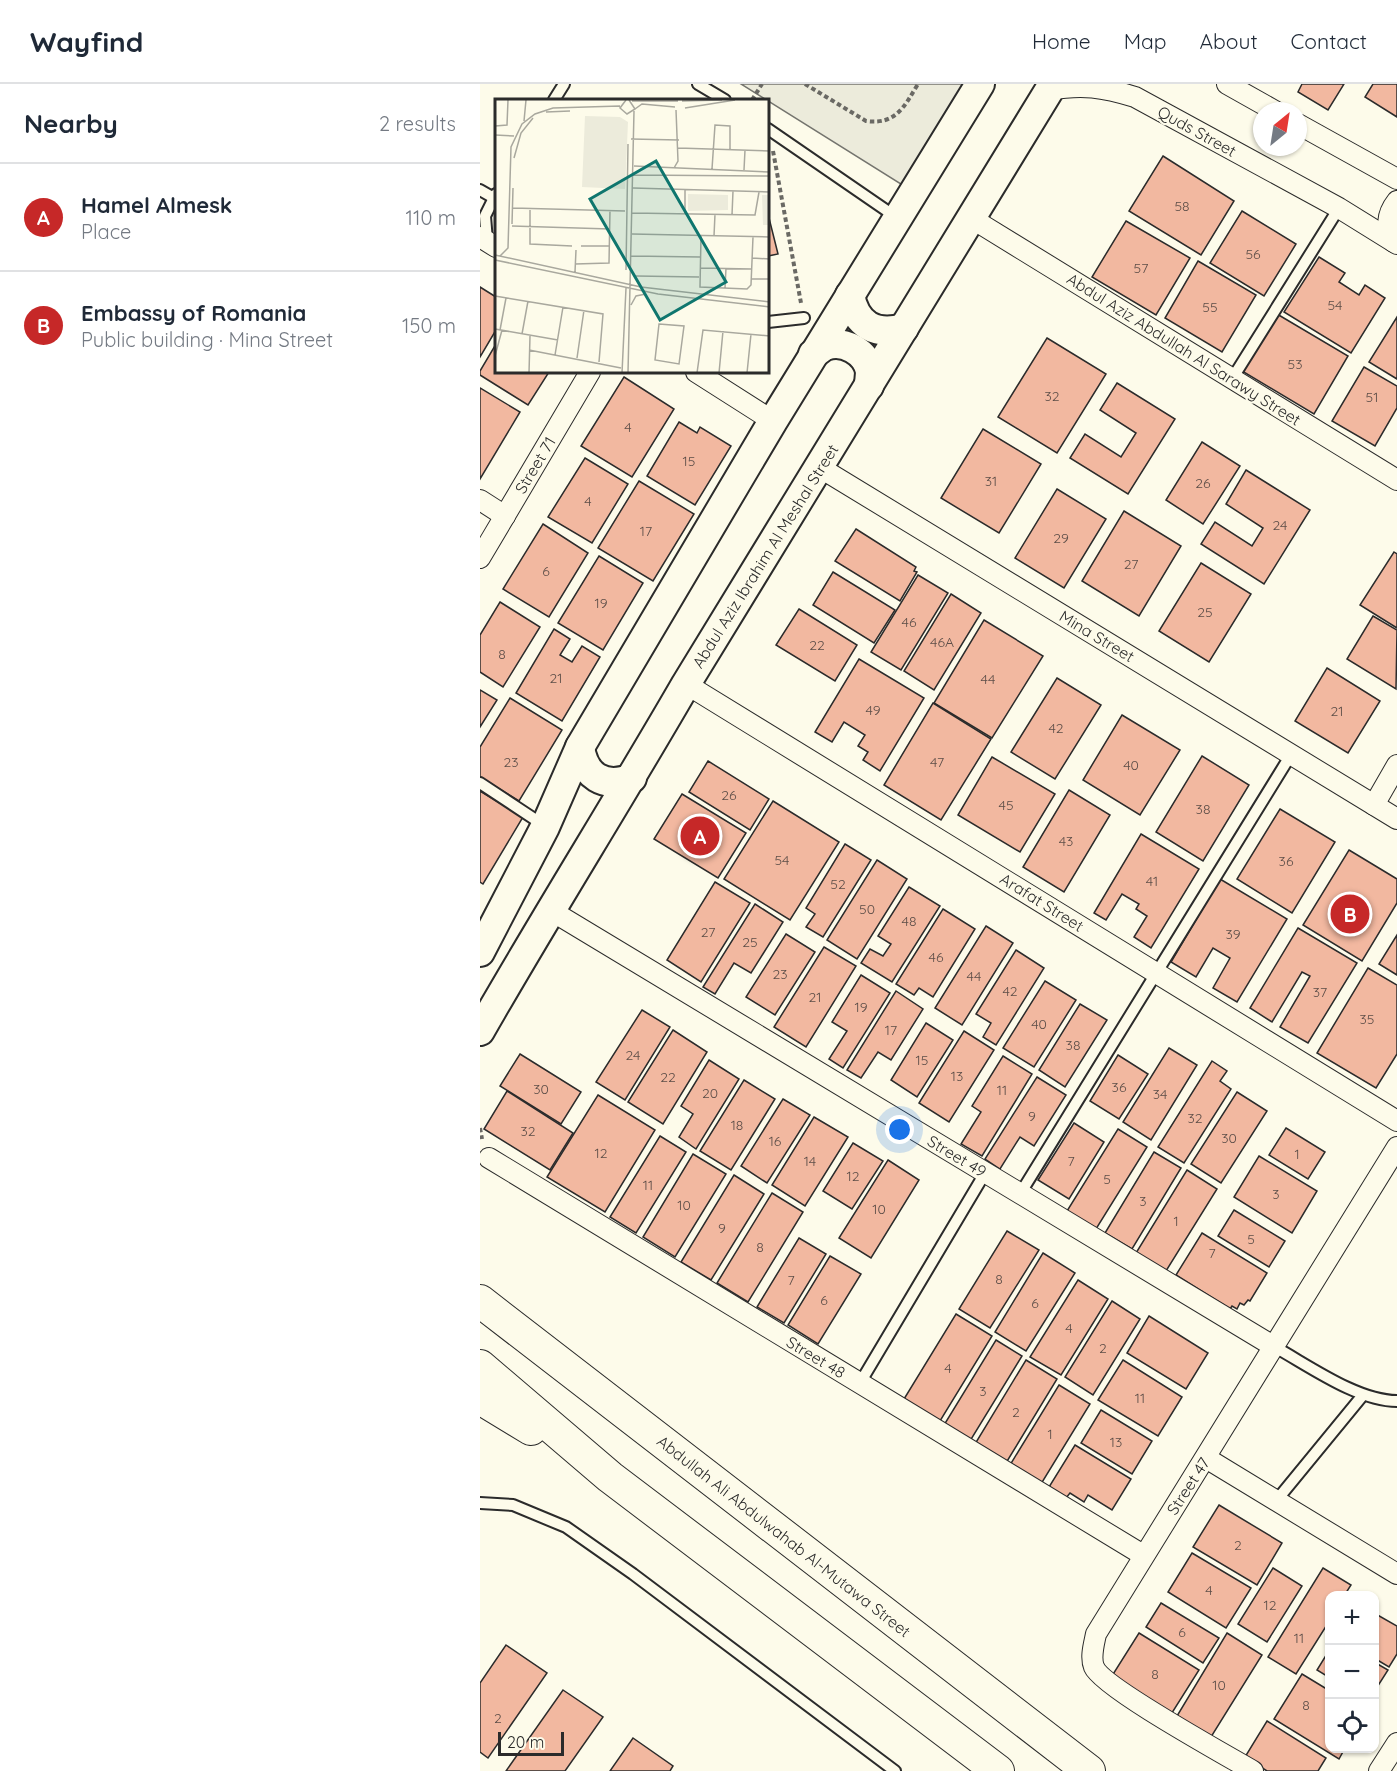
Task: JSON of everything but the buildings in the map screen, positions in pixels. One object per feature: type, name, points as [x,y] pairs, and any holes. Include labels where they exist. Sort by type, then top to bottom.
[{"type":"main road","points":[[480,952],[545,826],[580,747],[772,421],[980,84]]},
{"type":"main road","name":"Abdul Aziz Ibrahim Al Meshal Street","points":[[480,1031],[686,684],[1051,87]]},
{"type":"main road","points":[[850,295],[859,318],[868,326],[892,331],[904,328]]},
{"type":"main road","points":[[813,354],[825,346],[839,344],[853,349],[864,358],[870,372],[869,386]]},
{"type":"main road","points":[[580,747],[582,759],[588,770],[597,778],[609,782],[622,782],[632,778]]},
{"type":"main road","name":"Abdullah Ali Abdulwahab Al-Mutawa Street","points":[[482,1302],[1089,1771]]},
{"type":"main road","points":[[480,1366],[610,1476],[998,1771]]},
{"type":"main road","points":[[480,1398],[610,1476]]},
{"type":"street","points":[[1227,84],[1259,102]]},
{"type":"street","name":"Quds Street","points":[[1051,87],[1085,85],[1108,88],[1135,97],[1339,208],[1395,243]]},
{"type":"street","points":[[1307,129],[1397,179]]},
{"type":"street","points":[[1395,243],[1389,232],[1388,220],[1391,208],[1397,201]]},
{"type":"street","name":"Abdul Aziz Abdullah Al Sarawy Street","points":[[971,218],[1397,480]]},
{"type":"street","name":"Street 71","points":[[480,558],[589,374]]},
{"type":"street","points":[[699,374],[772,421]]},
{"type":"street","name":"Mina Street","points":[[819,467],[1397,819]]},
{"type":"street","points":[[480,500],[505,516]]},
{"type":"street","name":"Arafat Street","points":[[686,684],[1397,1121]]},
{"type":"street","points":[[1374,805],[1397,765]]},
{"type":"street","name":"Street 49","points":[[550,910],[1273,1346]]},
{"type":"street","name":"Street 47","points":[[1253,1771],[1128,1696],[1104,1679],[1094,1667],[1092,1650],[1096,1634],[1143,1555],[1206,1458],[1397,1147]]},
{"type":"street","name":"Street 48","points":[[489,1158],[1143,1555]]},
{"type":"street","points":[[1206,1458],[1397,1574]]},
{"type":"street","points":[[1379,1771],[1397,1743]]},
{"type":"lane","points":[[555,99],[564,84]]},
{"type":"lane","points":[[698,84],[723,99]]},
{"type":"lane","points":[[770,130],[898,218]]},
{"type":"lane","points":[[480,190],[495,196],[485,216],[488,242]]},
{"type":"lane","points":[[1232,379],[1339,208]]},
{"type":"lane","points":[[770,322],[804,318]]},
{"type":"lane","points":[[1020,1194],[1292,753]]},
{"type":"lane","points":[[480,783],[545,826]]},
{"type":"lane","points":[[860,1383],[985,1173]]},
{"type":"lane","points":[[1273,1346],[1363,1395],[1385,1401],[1397,1401]]},
{"type":"lane","points":[[1276,1501],[1363,1395]]},
{"type":"lane","points":[[480,1503],[513,1505],[566,1527],[633,1574],[895,1771]]},
{"type":"path","points":[[753,99],[762,84]]},
{"type":"path","points":[[805,84],[866,121],[875,122],[886,121],[894,117],[903,108],[918,84]]},
{"type":"path","points":[[770,140],[804,318]]},
{"type":"shaded area","points":[[741,84],[968,84],[904,186],[770,102],[770,99],[765,99]]},
{"type":"place","name":"Hamel Almesk","points":[[700,836]]},
{"type":"place","name":"Embassy of Romania","points":[[1350,914]]}]
